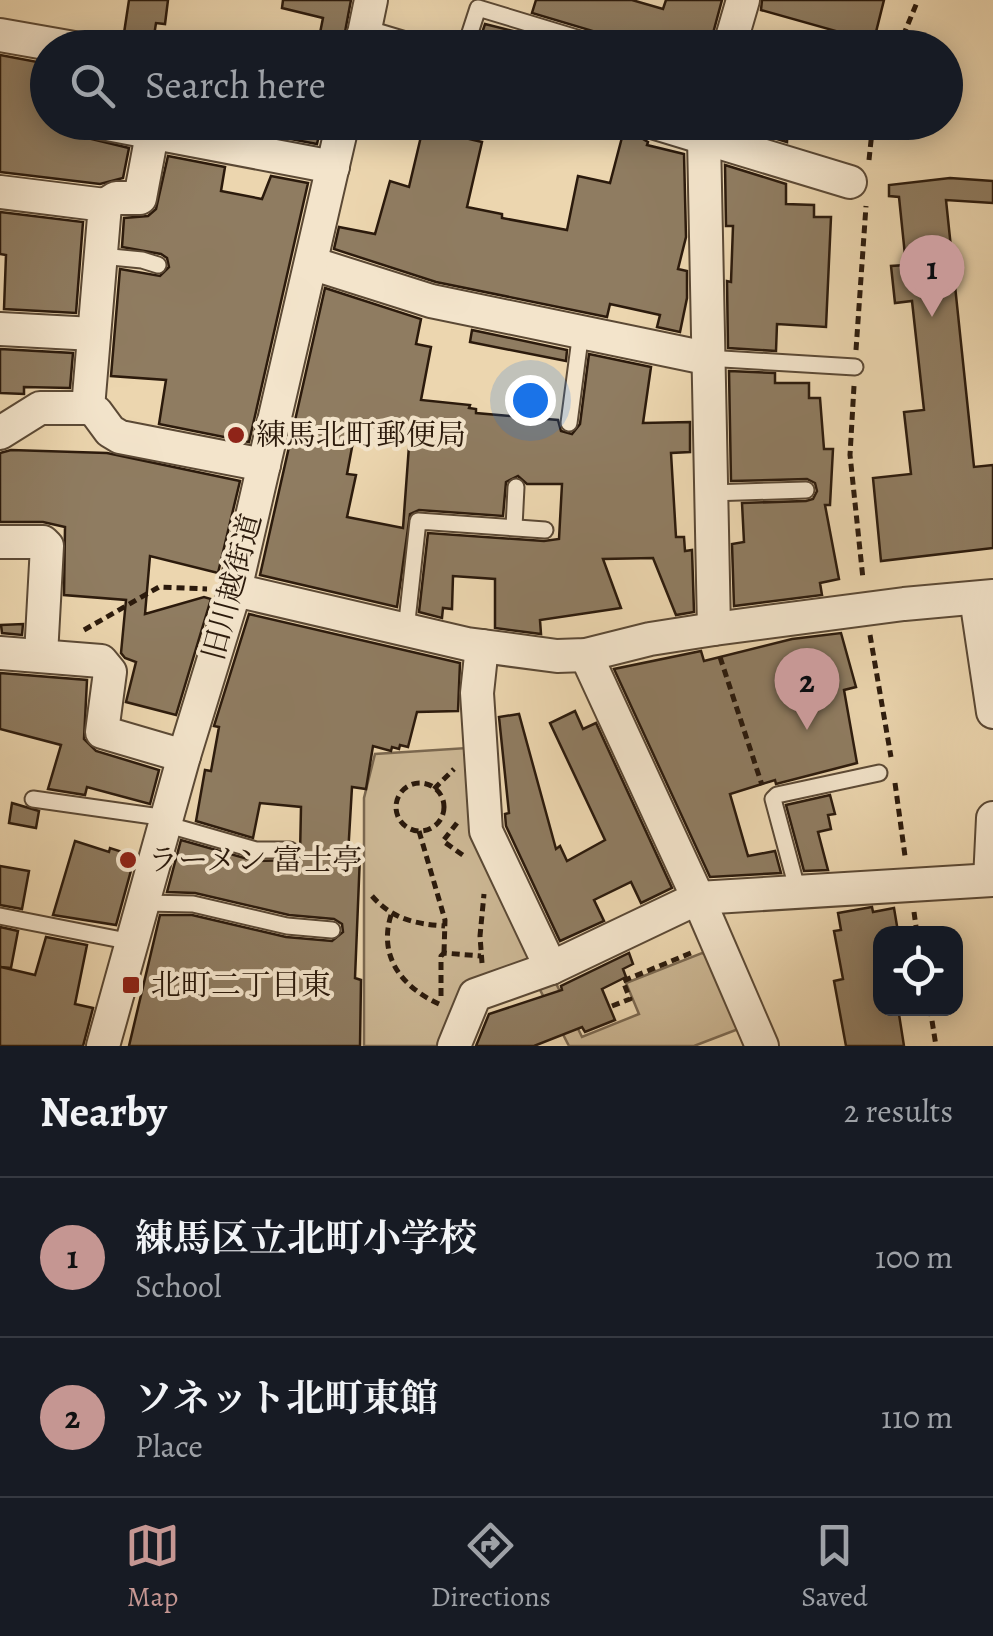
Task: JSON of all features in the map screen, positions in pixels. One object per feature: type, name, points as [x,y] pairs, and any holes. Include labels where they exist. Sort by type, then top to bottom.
[{"type":"street","points":[[365,30],[371,0]]},
{"type":"street","points":[[735,30],[743,0]]},
{"type":"street","points":[[0,35],[30,40]]},
{"type":"street","points":[[0,192],[105,205],[116,198],[140,198],[151,140]]},
{"type":"street","points":[[185,140],[333,167]]},
{"type":"street","name":"旧川越街道","points":[[103,1046],[235,590],[339,140]]},
{"type":"street","points":[[706,140],[706,358],[714,630]]},
{"type":"street","points":[[734,140],[850,182]]},
{"type":"street","points":[[88,408],[105,205]]},
{"type":"street","points":[[311,264],[430,301],[706,358]]},
{"type":"street","points":[[0,329],[94,334]]},
{"type":"street","points":[[0,432],[40,408],[88,408],[120,438],[264,465]]},
{"type":"street","points":[[0,542],[46,544],[41,655]]},
{"type":"street","points":[[235,590],[482,646],[557,656],[714,630],[984,597],[993,712]]},
{"type":"street","points":[[482,646],[477,694],[486,831],[550,968]]},
{"type":"street","points":[[0,654],[104,663],[110,672],[102,732],[184,756]]},
{"type":"street","points":[[586,654],[762,1046]]},
{"type":"street","points":[[454,1046],[475,995],[550,968],[698,898],[992,880],[993,818]]},
{"type":"lane","points":[[471,30],[478,8],[551,30]]},
{"type":"lane","points":[[102,256],[158,265]]},
{"type":"lane","points":[[568,424],[581,331]]},
{"type":"lane","points":[[706,358],[855,367]]},
{"type":"lane","points":[[514,527],[516,487]]},
{"type":"lane","points":[[710,494],[806,490]]},
{"type":"lane","points":[[406,630],[418,521],[545,530]]},
{"type":"lane","points":[[798,892],[773,798],[880,773]]},
{"type":"lane","points":[[33,799],[166,821],[256,850],[290,850]]},
{"type":"lane","points":[[143,903],[193,904],[288,926],[332,930]]},
{"type":"lane","points":[[0,916],[132,942]]},
{"type":"path","points":[[906,30],[918,0]]},
{"type":"path","points":[[41,655],[159,587],[235,590]]},
{"type":"path","points":[[714,630],[759,779],[773,798]]},
{"type":"path","points":[[451,772],[458,785]]},
{"type":"path","points":[[418,783],[434,788],[444,803],[439,821],[432,828],[419,831],[404,826],[396,809],[402,792],[418,783]]},
{"type":"path","points":[[443,841],[461,810]]},
{"type":"path","points":[[432,828],[471,861]]},
{"type":"path","points":[[419,831],[445,926],[444,954]]},
{"type":"path","points":[[484,880],[480,936],[488,990]]},
{"type":"path","points":[[372,896],[391,915],[445,926]]},
{"type":"path","points":[[391,915],[387,948],[398,975],[416,992],[439,1004]]},
{"type":"path","points":[[612,1006],[630,999],[623,981],[716,942]]},
{"type":"path","points":[[931,1016],[936,1046]]},
{"type":"shaded area","points":[[467,748],[529,953],[526,965],[440,1046],[364,1046],[364,798],[375,754]]},
{"type":"shaded area","points":[[702,953],[710,956],[741,1028],[694,1046],[569,1046],[536,982],[552,975],[582,1037],[639,1014],[626,983]]},
{"type":"building","points":[[129,0],[168,0],[165,24],[156,23],[155,30],[124,30]]},
{"type":"building","points":[[283,0],[351,0],[345,30],[321,30],[323,18],[282,8]]},
{"type":"building","points":[[536,0],[632,0],[663,9],[666,0],[722,0],[714,30],[589,30],[532,13]]},
{"type":"building","points":[[762,0],[884,0],[876,30],[832,30],[761,10]]},
{"type":"building","points":[[485,24],[509,30],[483,30]]},
{"type":"building","points":[[0,55],[30,61],[30,140],[96,140],[129,148],[123,178],[100,184],[0,172]]},
{"type":"building","points":[[420,140],[482,142],[467,207],[502,214],[502,218],[567,230],[578,176],[610,183],[621,140],[645,140],[647,145],[684,154],[686,237],[678,269],[687,271],[687,298],[680,332],[657,327],[660,315],[610,304],[607,317],[436,282],[334,249],[339,227],[375,234],[390,181],[409,187]]},
{"type":"building","points":[[168,156],[225,167],[221,191],[262,199],[271,176],[308,183],[249,442],[159,424],[166,380],[111,376],[120,269],[160,276],[169,267],[167,258],[161,254],[122,247],[124,218],[148,216],[156,209]]},
{"type":"building","points":[[725,165],[786,184],[786,204],[814,205],[814,217],[831,217],[826,327],[777,324],[776,351],[728,348],[727,281],[731,282],[733,226],[726,226]]},
{"type":"building","points":[[950,178],[993,181],[993,203],[946,200],[974,467],[993,465],[993,548],[881,561],[873,478],[911,474],[904,412],[924,410],[912,301],[895,303],[891,266],[906,265],[899,197],[889,196],[889,185]]},
{"type":"building","points":[[0,212],[83,222],[76,313],[4,309],[6,255],[0,254]]},
{"type":"building","points":[[325,288],[421,319],[416,344],[431,347],[421,400],[470,405],[476,413],[558,420],[561,431],[572,434],[580,424],[589,354],[651,367],[643,423],[690,422],[690,452],[671,453],[676,537],[684,537],[685,551],[692,550],[694,612],[676,615],[653,558],[603,559],[621,608],[540,620],[541,634],[495,628],[495,579],[453,576],[452,609],[443,608],[442,618],[419,612],[428,533],[559,539],[562,484],[527,484],[518,476],[506,482],[503,516],[419,510],[410,514],[397,607],[260,575]],"holes":[[[356,426],[410,432],[403,528],[347,517],[356,475],[347,474]]]},
{"type":"building","points":[[472,330],[567,350],[566,361],[470,342]]},
{"type":"building","points":[[0,349],[73,353],[70,388],[24,387],[24,394],[0,393]]},
{"type":"building","points":[[729,371],[775,373],[775,383],[809,383],[809,398],[820,398],[824,449],[833,449],[830,505],[825,505],[839,579],[820,583],[822,595],[734,606],[732,544],[744,542],[742,503],[806,501],[813,499],[817,491],[815,483],[807,479],[731,481]]},
{"type":"building","points":[[0,453],[107,453],[240,481],[218,573],[150,556],[145,614],[204,597],[211,599],[176,715],[126,702],[136,662],[121,653],[126,600],[64,595],[65,527],[43,522],[0,522]]},
{"type":"building","points":[[249,614],[460,663],[458,711],[417,712],[408,747],[400,745],[391,751],[373,746],[366,789],[352,787],[348,855],[360,855],[355,978],[361,980],[360,1046],[129,1046],[160,915],[192,915],[286,937],[332,941],[343,932],[342,924],[334,919],[289,915],[195,893],[167,892],[181,840],[255,861],[298,860],[300,855],[301,807],[260,803],[253,838],[196,821],[205,770],[211,771],[219,727],[214,726]]},
{"type":"building","points":[[23,624],[22,635],[2,633],[1,625]]},
{"type":"building","points":[[841,633],[856,687],[844,690],[857,763],[730,794],[748,856],[775,851],[781,873],[710,877],[614,669],[701,651],[704,661],[792,639]]},
{"type":"building","points":[[0,673],[87,680],[84,739],[96,751],[159,770],[150,804],[87,787],[85,795],[48,789],[61,745],[0,729]]},
{"type":"building","points":[[575,711],[583,729],[596,723],[672,888],[641,903],[631,882],[594,900],[604,921],[560,941],[506,826],[505,814],[509,813],[499,717],[519,714],[556,849],[560,846],[567,861],[605,840],[550,723]]},
{"type":"building","points":[[830,795],[835,814],[828,815],[831,829],[818,832],[828,870],[804,871],[786,805]]},
{"type":"building","points":[[12,803],[39,811],[36,828],[9,823]]},
{"type":"building","points":[[75,841],[135,856],[116,925],[53,915]]},
{"type":"building","points":[[0,866],[29,871],[22,909],[0,905]]},
{"type":"building","points":[[894,908],[897,926],[873,926],[873,1016],[899,1016],[904,1046],[846,1046],[834,981],[843,979],[834,931],[841,930],[838,913]]},
{"type":"building","points":[[0,927],[18,931],[11,968],[1,967],[35,975],[46,937],[87,945],[75,1004],[93,1008],[83,1046],[0,1046]]},
{"type":"building","points":[[629,953],[633,964],[623,969],[626,977],[602,989],[615,1020],[585,1032],[582,1027],[534,1046],[476,1046],[489,1014],[562,990],[561,986]]},
{"type":"place","name":"練馬区立北町小学校","points":[[932,317]]},
{"type":"place","name":"練馬北町郵便局","points":[[236,435]]},
{"type":"place","name":"ソネット北町東館","points":[[807,730]]},
{"type":"place","name":"ラーメン 富士亭","points":[[128,860]]},
{"type":"place","name":"北町二丁目東","points":[[131,985]]}]
